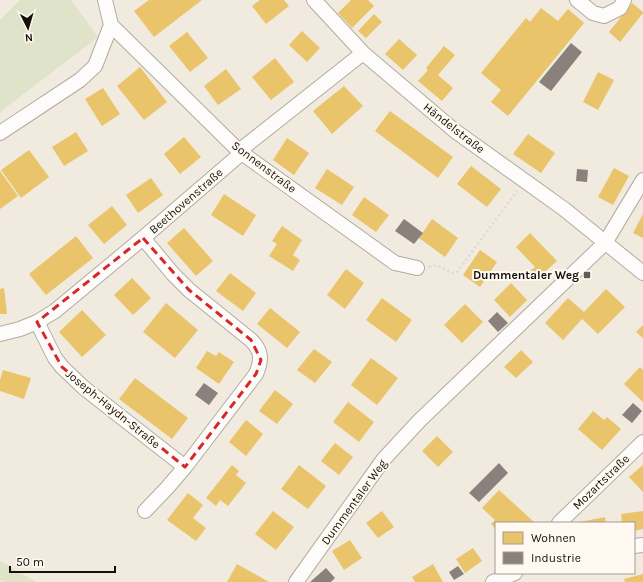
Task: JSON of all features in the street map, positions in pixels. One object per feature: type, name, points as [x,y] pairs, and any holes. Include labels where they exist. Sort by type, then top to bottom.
[{"type":"street","points":[[0,133],[80,80],[95,66],[111,25],[105,0]]},
{"type":"street","name":"Händelstraße","points":[[314,0],[363,53],[455,131],[564,209],[643,273]]},
{"type":"street","points":[[577,0],[593,13],[604,16],[620,8],[624,0]]},
{"type":"street","name":"Sonnenstraße","points":[[111,25],[239,151],[395,264],[417,268]]},
{"type":"street","name":"Beethovenstraße","points":[[0,334],[20,329],[38,322],[55,311],[237,157],[239,151],[363,53]]},
{"type":"street","name":"Dummentaler Weg","points":[[296,582],[383,460],[419,421],[605,243],[643,180]]},
{"type":"street","points":[[143,238],[173,274],[189,290],[257,346],[261,360],[256,374],[167,488],[145,510]]},
{"type":"street","name":"Joseph-Haydn-Straße","points":[[38,322],[55,358],[70,375],[84,388],[184,467]]},
{"type":"street","name":"Mozartstraße","points":[[560,522],[643,442]]},
{"type":"street","points":[[493,582],[513,574]]},
{"type":"path","points":[[417,268],[437,266],[452,273],[457,272],[524,181]]},
{"type":"highlighted area","points":[[143,238],[189,290],[251,340],[261,360],[256,374],[185,467],[62,367],[37,322]]},
{"type":"green space","points":[[20,0],[71,0],[98,37],[0,112],[0,20]]},
{"type":"green space","points":[[0,561],[36,582],[4,582],[0,580]]},
{"type":"building: Wohnen","points":[[149,0],[202,0],[154,37],[134,11]]},
{"type":"building: Wohnen","points":[[260,0],[284,0],[289,6],[266,24],[252,6]]},
{"type":"building: Wohnen","points":[[351,0],[368,0],[374,6],[352,28],[338,13]]},
{"type":"building: Wohnen","points":[[632,3],[643,13],[620,42],[609,32]]},
{"type":"building: Wohnen","points":[[541,8],[558,21],[568,9],[584,23],[508,116],[491,102],[501,90],[481,73],[526,18],[530,22]]},
{"type":"building: Wohnen","points":[[374,14],[382,22],[366,38],[358,31]]},
{"type":"building: Wohnen","points":[[302,31],[320,48],[307,62],[289,45]]},
{"type":"building: Wohnen","points":[[187,32],[208,58],[190,72],[169,46]]},
{"type":"building: Wohnen","points":[[399,39],[417,55],[403,70],[385,54]]},
{"type":"building: Wohnen","points":[[444,46],[455,55],[438,75],[453,88],[442,101],[418,81],[428,70],[426,68]]},
{"type":"building: Wohnen","points":[[275,58],[294,82],[271,100],[252,77]]},
{"type":"building: Wohnen","points":[[140,67],[167,102],[144,120],[117,86]]},
{"type":"building: Wohnen","points":[[226,69],[241,89],[218,105],[204,86]]},
{"type":"building: Wohnen","points":[[598,72],[614,80],[598,110],[583,102]]},
{"type":"building: Wohnen","points":[[344,86],[363,106],[332,134],[313,111]]},
{"type":"building: Wohnen","points":[[103,88],[120,114],[102,126],[85,99]]},
{"type":"building: Wohnen","points":[[390,111],[453,157],[438,178],[375,131]]},
{"type":"building: Wohnen","points":[[76,132],[88,151],[64,166],[52,147]]},
{"type":"building: Wohnen","points":[[528,134],[555,153],[541,173],[513,154]]},
{"type":"building: Wohnen","points":[[184,137],[201,157],[180,174],[164,154]]},
{"type":"building: Wohnen","points":[[287,138],[309,153],[294,175],[273,160]]},
{"type":"building: Wohnen","points":[[29,150],[49,177],[21,198],[1,170]]},
{"type":"building: Wohnen","points":[[471,166],[501,189],[487,207],[457,184]]},
{"type":"building: Wohnen","points":[[614,168],[629,176],[613,205],[598,197]]},
{"type":"building: Wohnen","points":[[327,169],[354,187],[342,205],[315,188]]},
{"type":"building: Wohnen","points":[[0,171],[18,196],[0,209]]},
{"type":"building: Wohnen","points":[[151,178],[163,195],[138,213],[126,195]]},
{"type":"building: Wohnen","points":[[224,194],[256,215],[243,236],[211,215]]},
{"type":"building: Wohnen","points":[[364,197],[389,215],[376,232],[352,215]]},
{"type":"building: Wohnen","points":[[112,206],[127,225],[104,244],[88,225]]},
{"type":"building: Wohnen","points":[[643,214],[643,238],[633,233]]},
{"type":"building: Wohnen","points":[[432,219],[458,238],[445,257],[419,238]]},
{"type":"building: Wohnen","points":[[282,226],[302,240],[293,255],[300,260],[293,271],[269,256],[277,244],[272,241]]},
{"type":"building: Wohnen","points":[[184,228],[213,261],[196,276],[167,243]]},
{"type":"building: Wohnen","points":[[530,233],[557,261],[536,280],[529,272],[535,267],[516,247]]},
{"type":"building: Wohnen","points":[[76,236],[93,258],[46,295],[29,274]]},
{"type":"building: Wohnen","points":[[480,250],[497,262],[480,287],[463,275]]},
{"type":"building: Wohnen","points":[[346,269],[364,283],[345,309],[327,295]]},
{"type":"building: Wohnen","points":[[230,273],[256,293],[243,311],[216,291]]},
{"type":"building: Wohnen","points":[[132,278],[151,298],[133,315],[114,295]]},
{"type":"building: Wohnen","points":[[511,283],[527,300],[510,317],[494,300]]},
{"type":"building: Wohnen","points":[[4,288],[7,314],[0,314],[0,289]]},
{"type":"building: Wohnen","points":[[606,289],[625,307],[598,334],[582,319],[563,340],[545,323],[568,298],[584,312]]},
{"type":"building: Wohnen","points":[[382,298],[412,320],[396,342],[366,320]]},
{"type":"building: Wohnen","points":[[166,303],[198,330],[175,358],[143,332]]},
{"type":"building: Wohnen","points":[[465,304],[483,322],[462,343],[444,325]]},
{"type":"building: Wohnen","points":[[270,308],[300,332],[287,348],[257,324]]},
{"type":"building: Wohnen","points":[[82,310],[106,335],[82,357],[59,332]]},
{"type":"building: Wohnen","points":[[643,325],[643,338],[636,332]]},
{"type":"building: Wohnen","points":[[314,349],[332,362],[315,383],[297,370]]},
{"type":"building: Wohnen","points":[[521,350],[533,362],[516,378],[504,367]]},
{"type":"building: Wohnen","points":[[207,351],[216,356],[219,352],[234,362],[219,384],[196,368]]},
{"type":"building: Wohnen","points":[[371,358],[398,378],[377,405],[351,385]]},
{"type":"building: Wohnen","points":[[640,367],[643,370],[643,402],[624,384]]},
{"type":"building: Wohnen","points":[[3,370],[31,378],[24,399],[0,391],[0,380]]},
{"type":"building: Wohnen","points":[[135,378],[188,418],[172,439],[119,399]]},
{"type":"building: Wohnen","points":[[275,390],[293,404],[277,424],[259,411]]},
{"type":"building: Wohnen","points":[[348,402],[374,422],[359,442],[333,422]]},
{"type":"building: Wohnen","points":[[593,411],[604,420],[607,417],[621,429],[602,450],[578,429]]},
{"type":"building: Wohnen","points":[[246,420],[263,434],[246,456],[229,442]]},
{"type":"building: Wohnen","points":[[437,436],[453,452],[438,467],[422,451]]},
{"type":"building: Wohnen","points":[[335,443],[353,457],[339,475],[321,461]]},
{"type":"building: Wohnen","points":[[232,465],[239,471],[236,475],[246,483],[228,506],[220,500],[216,506],[206,498]]},
{"type":"building: Wohnen","points":[[299,465],[326,486],[308,509],[281,489]]},
{"type":"building: Wohnen","points":[[643,465],[643,492],[629,477]]},
{"type":"building: Wohnen","points":[[499,490],[534,522],[495,522],[495,528],[491,524],[495,520],[482,508]]},
{"type":"building: Wohnen","points":[[188,493],[203,505],[193,518],[206,528],[196,541],[167,520]]},
{"type":"building: Wohnen","points":[[273,511],[294,527],[276,550],[255,534]]},
{"type":"building: Wohnen","points":[[382,511],[394,527],[378,538],[366,523]]},
{"type":"building: Wohnen","points":[[643,511],[643,529],[635,531],[635,522],[622,522],[621,514]]},
{"type":"building: Wohnen","points":[[605,517],[606,522],[580,522]]},
{"type":"building: Wohnen","points":[[350,540],[362,558],[344,570],[332,551]]},
{"type":"building: Wohnen","points":[[473,548],[482,561],[465,573],[456,559]]},
{"type":"building: Wohnen","points":[[237,564],[269,582],[227,582]]},
{"type":"building: Wohnen","points":[[433,564],[443,582],[415,582],[412,577]]},
{"type":"building: Wohnen","points":[[643,574],[643,582],[625,582],[624,579]]},
{"type":"building: Industrie","points":[[571,43],[582,52],[551,91],[539,82]]},
{"type":"building: Industrie","points":[[577,169],[588,170],[587,182],[576,181]]},
{"type":"building: Industrie","points":[[404,219],[423,233],[414,244],[395,231]]},
{"type":"building: Industrie","points":[[497,312],[508,323],[498,332],[488,321]]},
{"type":"building: Industrie","points":[[204,383],[218,393],[209,405],[195,395]]},
{"type":"building: Industrie","points":[[633,403],[642,411],[632,423],[622,415]]},
{"type":"building: Industrie","points":[[499,463],[508,473],[479,502],[469,493]]},
{"type":"building: Industrie","points":[[458,566],[464,574],[454,580],[449,572]]},
{"type":"building: Industrie","points":[[326,568],[335,578],[331,582],[310,582]]},
{"type":"place","name":"Dummentaler Weg","points":[[587,275]]}]
